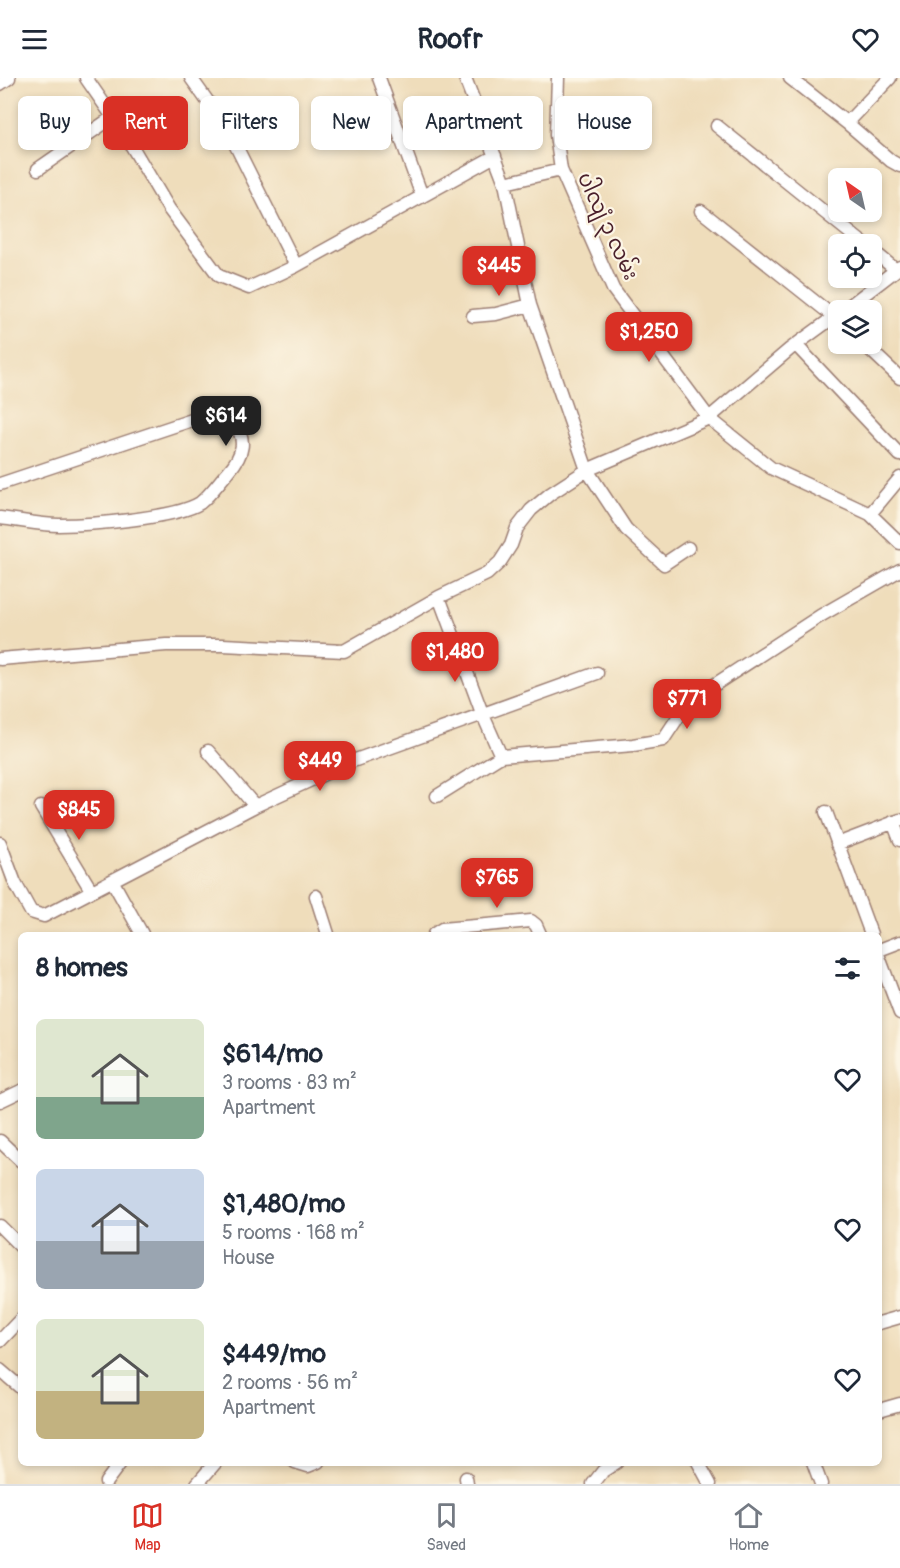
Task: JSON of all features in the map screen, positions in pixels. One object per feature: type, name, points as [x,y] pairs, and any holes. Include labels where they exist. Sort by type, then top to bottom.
[{"type":"street","points":[[0,84],[9,78]]},
{"type":"street","points":[[86,78],[103,103]]},
{"type":"street","points":[[191,78],[228,130],[296,266]]},
{"type":"street","points":[[379,78],[422,196]]},
{"type":"street","points":[[465,78],[505,183],[530,305],[587,470],[626,529],[664,564],[688,548]]},
{"type":"street","name":"ပါလျံ ၃ လမ်း","points":[[558,78],[556,135],[561,170],[614,289],[709,418],[771,468],[870,514],[900,543]]},
{"type":"street","points":[[790,78],[900,166]]},
{"type":"street","points":[[847,123],[890,78]]},
{"type":"street","points":[[38,168],[103,124]]},
{"type":"street","points":[[717,126],[852,234]]},
{"type":"street","points":[[133,150],[170,209],[219,276],[249,288],[296,266],[495,156]]},
{"type":"street","points":[[505,183],[561,170]]},
{"type":"street","points":[[701,211],[828,307]]},
{"type":"street","points":[[858,300],[898,269],[882,257]]},
{"type":"street","points":[[473,316],[496,314],[530,305]]},
{"type":"street","points":[[0,659],[166,645],[223,645],[344,651],[439,597],[487,574],[500,562],[511,545],[517,528],[531,510],[550,494],[587,470],[709,418],[796,345],[828,323]]},
{"type":"street","points":[[796,345],[900,455]]},
{"type":"street","points":[[875,354],[900,378]]},
{"type":"street","points":[[0,484],[207,415],[221,415],[233,419],[243,438],[241,450],[232,467],[199,504],[168,513],[114,521],[58,525],[0,518]]},
{"type":"street","points":[[870,514],[900,478]]},
{"type":"street","points":[[437,796],[501,756],[633,745],[663,740],[688,702],[820,616],[900,570]]},
{"type":"street","points":[[439,597],[482,713],[501,756]]},
{"type":"street","points":[[0,843],[15,883],[31,912],[44,916],[255,806],[350,762],[597,673]]},
{"type":"street","points":[[208,752],[255,806]]},
{"type":"street","points":[[41,807],[91,890]]},
{"type":"street","points":[[825,812],[870,932]]},
{"type":"street","points":[[837,844],[896,821],[900,840]]},
{"type":"street","points":[[113,882],[141,932]]},
{"type":"street","points":[[316,896],[327,932]]},
{"type":"street","points":[[437,932],[442,929],[531,921],[539,932]]},
{"type":"street","points":[[882,949],[900,942]]},
{"type":"street","points":[[882,965],[900,1013]]},
{"type":"street","points":[[0,1101],[18,1092]]},
{"type":"street","points":[[0,1141],[18,1158]]},
{"type":"street","points":[[0,1226],[18,1244]]},
{"type":"street","points":[[882,1322],[900,1317]]},
{"type":"street","points":[[0,1341],[18,1322]]},
{"type":"street","points":[[0,1370],[18,1385]]},
{"type":"street","points":[[882,1409],[900,1404]]},
{"type":"street","points":[[106,1482],[118,1466]]},
{"type":"street","points":[[197,1484],[213,1466]]},
{"type":"street","points":[[593,1484],[611,1466]]},
{"type":"street","points":[[700,1466],[710,1484]]},
{"type":"street","points":[[814,1466],[821,1484]]}]
